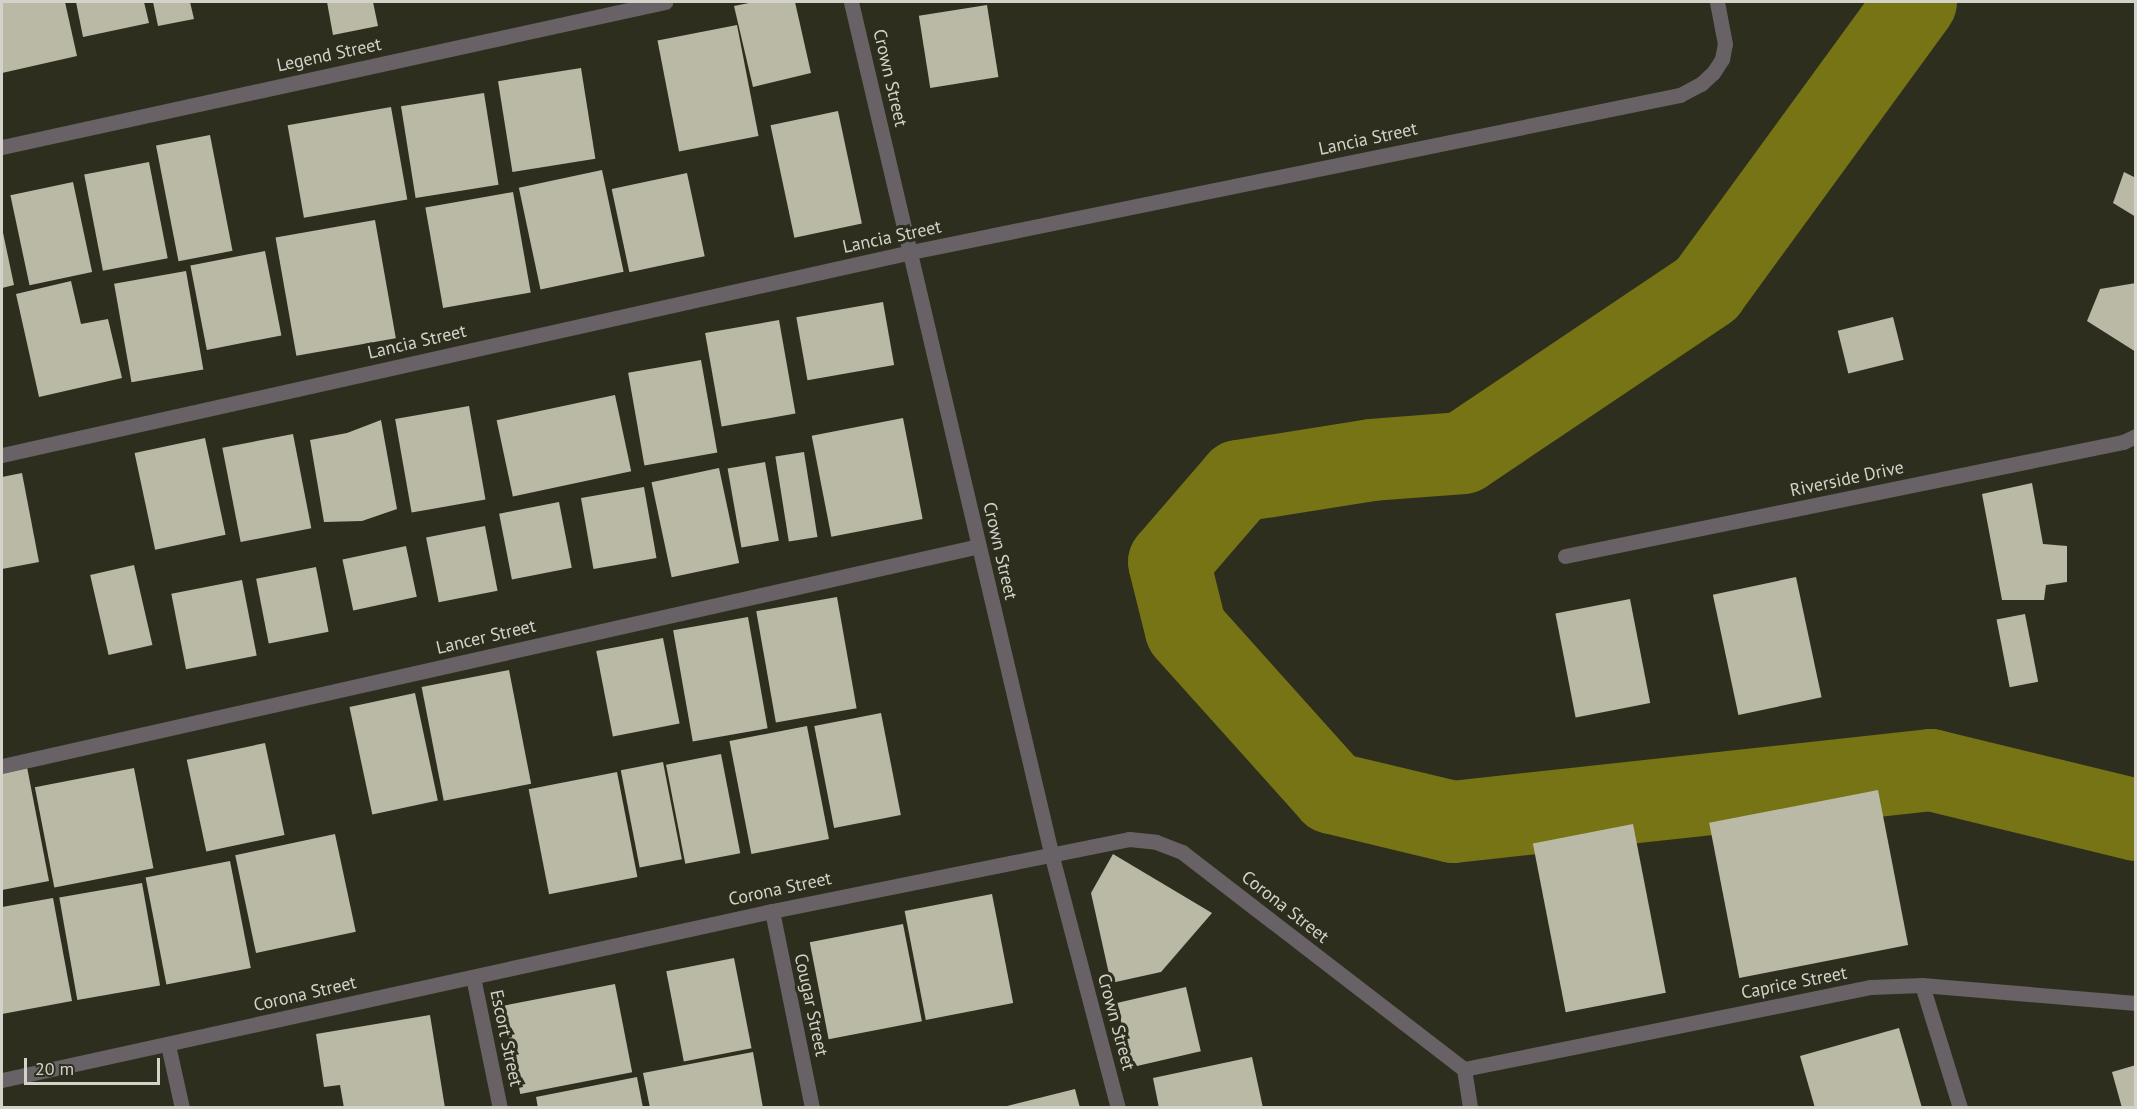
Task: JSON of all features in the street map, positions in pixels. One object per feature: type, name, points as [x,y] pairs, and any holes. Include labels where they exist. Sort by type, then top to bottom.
[{"type":"street","name":"Legend Street","points":[[2,147],[665,2]]},
{"type":"street","name":"Crown Street","points":[[851,2],[1051,853],[1118,1107]]},
{"type":"street","name":"Lancia Street","points":[[2,455],[911,252],[1680,95],[1701,84],[1713,73],[1722,59],[1725,44],[1717,2]]},
{"type":"street","name":"Riverside Drive","points":[[1565,556],[2123,442],[2136,436]]},
{"type":"street","name":"Lancer Street","points":[[2,766],[979,546]]},
{"type":"street","name":"Corona Street","points":[[2,1080],[772,911],[1129,839],[1156,842],[1182,852],[1464,1069]]},
{"type":"street","name":"Cougar Street","points":[[772,911],[812,1107]]},
{"type":"street","name":"Escort Street","points":[[473,977],[500,1107]]},
{"type":"street","name":"Caprice Street","points":[[1464,1069],[1871,987],[1922,985],[2136,1003]]},
{"type":"street","points":[[1922,985],[1960,1107]]},
{"type":"street","points":[[168,1045],[182,1107]]},
{"type":"street","points":[[1464,1069],[1470,1107]]},
{"type":"building","points":[[2,2],[65,2],[77,56],[2,73]]},
{"type":"building","points":[[76,2],[144,2],[149,23],[83,37]]},
{"type":"building","points":[[153,2],[190,2],[194,19],[158,26]]},
{"type":"building","points":[[327,2],[373,2],[378,26],[333,35]]},
{"type":"building","points":[[754,2],[795,2],[811,73],[753,87],[734,6]]},
{"type":"building","points":[[987,5],[998,77],[930,88],[919,16]]},
{"type":"building","points":[[737,25],[759,136],[679,151],[657,40]]},
{"type":"building","points":[[581,68],[595,159],[512,172],[498,81]]},
{"type":"building","points":[[484,93],[499,185],[416,198],[401,106]]},
{"type":"building","points":[[391,107],[407,200],[304,218],[288,125]]},
{"type":"building","points":[[838,111],[862,223],[794,238],[771,125]]},
{"type":"building","points":[[210,135],[233,251],[179,261],[156,145]]},
{"type":"building","points":[[149,162],[168,258],[103,271],[84,175]]},
{"type":"building","points":[[602,170],[624,272],[540,289],[519,188]]},
{"type":"building","points":[[2124,172],[2136,178],[2136,217],[2113,203]]},
{"type":"building","points":[[687,173],[705,256],[629,272],[612,189]]},
{"type":"building","points":[[73,182],[92,272],[30,285],[10,195]]},
{"type":"building","points":[[513,192],[531,292],[443,308],[425,207]]},
{"type":"building","points":[[375,220],[396,338],[296,356],[276,238]]},
{"type":"building","points":[[2,228],[14,285],[2,288]]},
{"type":"building","points":[[265,251],[281,335],[207,350],[190,266]]},
{"type":"building","points":[[186,271],[203,369],[131,382],[114,284]]},
{"type":"building","points":[[71,281],[81,324],[108,319],[122,378],[39,397],[16,294]]},
{"type":"building","points":[[2136,283],[2136,352],[2087,321],[2100,289]]},
{"type":"building","points":[[883,302],[894,365],[807,380],[796,317]]},
{"type":"building","points":[[1893,317],[1904,360],[1848,373],[1838,331]]},
{"type":"building","points":[[779,320],[795,414],[722,427],[705,333]]},
{"type":"building","points":[[701,360],[717,453],[644,465],[628,373]]},
{"type":"building","points":[[615,395],[631,471],[513,496],[497,420]]},
{"type":"building","points":[[469,406],[485,500],[412,513],[395,419]]},
{"type":"building","points":[[903,418],[923,519],[831,537],[812,436]]},
{"type":"building","points":[[381,420],[397,509],[362,521],[324,522],[310,440],[347,433]]},
{"type":"building","points":[[293,434],[311,528],[241,542],[222,448]]},
{"type":"building","points":[[205,438],[226,535],[155,550],[135,453]]},
{"type":"building","points":[[804,452],[817,537],[789,541],[775,457]]},
{"type":"building","points":[[765,462],[779,541],[741,547],[728,469]]},
{"type":"building","points":[[719,468],[739,563],[672,577],[652,482]]},
{"type":"building","points":[[22,473],[39,562],[2,569],[2,477]]},
{"type":"building","points":[[2032,483],[2043,544],[2067,546],[2067,582],[2046,585],[2044,600],[2002,600],[1982,494]]},
{"type":"building","points":[[644,487],[657,558],[593,569],[581,498]]},
{"type":"building","points":[[559,502],[572,568],[512,579],[499,514]]},
{"type":"building","points":[[485,526],[498,591],[439,602],[426,537]]},
{"type":"building","points":[[406,546],[417,597],[353,610],[342,560]]},
{"type":"building","points":[[134,565],[152,645],[109,655],[90,575]]},
{"type":"building","points":[[316,567],[329,632],[269,643],[256,579]]},
{"type":"building","points":[[1796,577],[1822,697],[1738,715],[1713,595]]},
{"type":"building","points":[[242,580],[257,656],[186,669],[171,594]]},
{"type":"building","points":[[837,597],[857,708],[776,723],[756,611]]},
{"type":"building","points":[[1630,599],[1650,703],[1576,718],[1555,614]]},
{"type":"building","points":[[2025,614],[2038,682],[2010,687],[1997,620]]},
{"type":"building","points":[[748,617],[768,728],[693,741],[673,630]]},
{"type":"building","points":[[663,638],[680,723],[613,736],[596,651]]},
{"type":"building","points":[[509,670],[531,784],[444,801],[422,687]]},
{"type":"building","points":[[415,693],[438,801],[372,815],[349,707]]},
{"type":"building","points":[[881,713],[901,815],[834,828],[814,726]]},
{"type":"building","points":[[807,726],[829,839],[751,854],[729,741]]},
{"type":"building","points":[[265,743],[285,835],[206,852],[187,760]]},
{"type":"building","points":[[721,754],[740,853],[685,864],[666,765]]},
{"type":"building","points":[[663,762],[682,859],[640,867],[621,770]]},
{"type":"building","points":[[27,767],[49,881],[2,890],[2,772]]},
{"type":"building","points":[[134,768],[153,868],[54,887],[35,787]]},
{"type":"building","points":[[617,772],[637,877],[549,894],[529,789]]},
{"type":"building","points":[[1878,790],[1908,945],[1739,978],[1709,823]]},
{"type":"building","points":[[1633,824],[1666,993],[1566,1012],[1533,843]]},
{"type":"building","points":[[335,834],[356,932],[256,953],[235,855]]},
{"type":"building","points":[[1113,854],[1212,913],[1161,972],[1111,983],[1091,893]]},
{"type":"building","points":[[230,861],[251,968],[166,984],[146,877]]},
{"type":"building","points":[[142,883],[160,985],[77,1000],[59,898]]},
{"type":"building","points":[[992,894],[1013,1003],[926,1020],[905,911]]},
{"type":"building","points":[[53,898],[72,1001],[2,1014],[2,907]]},
{"type":"building","points":[[903,924],[922,1021],[829,1039],[810,942]]},
{"type":"building","points":[[734,958],[752,1048],[684,1061],[666,971]]},
{"type":"building","points":[[615,984],[632,1072],[520,1094],[503,1006]]},
{"type":"building","points":[[1186,987],[1201,1051],[1132,1067],[1117,1003]]},
{"type":"building","points":[[430,1015],[445,1108],[344,1108],[340,1085],[324,1087],[316,1034]]},
{"type":"building","points":[[1899,1028],[1922,1108],[1815,1108],[1800,1056]]},
{"type":"building","points":[[753,1052],[763,1108],[650,1108],[643,1073]]},
{"type":"building","points":[[1252,1057],[1263,1108],[1159,1108],[1153,1078]]},
{"type":"building","points":[[2136,1065],[2136,1108],[2122,1108],[2112,1072]]},
{"type":"building","points":[[637,1077],[643,1108],[538,1108],[536,1097]]},
{"type":"building","points":[[1075,1089],[1080,1108],[1003,1108],[1003,1107]]},
{"type":"waterway","points":[[1916,2],[1707,289],[1463,453],[1372,460],[1239,481],[1169,562],[1186,630],[1332,793],[1453,822],[1931,770],[2136,820]]}]
